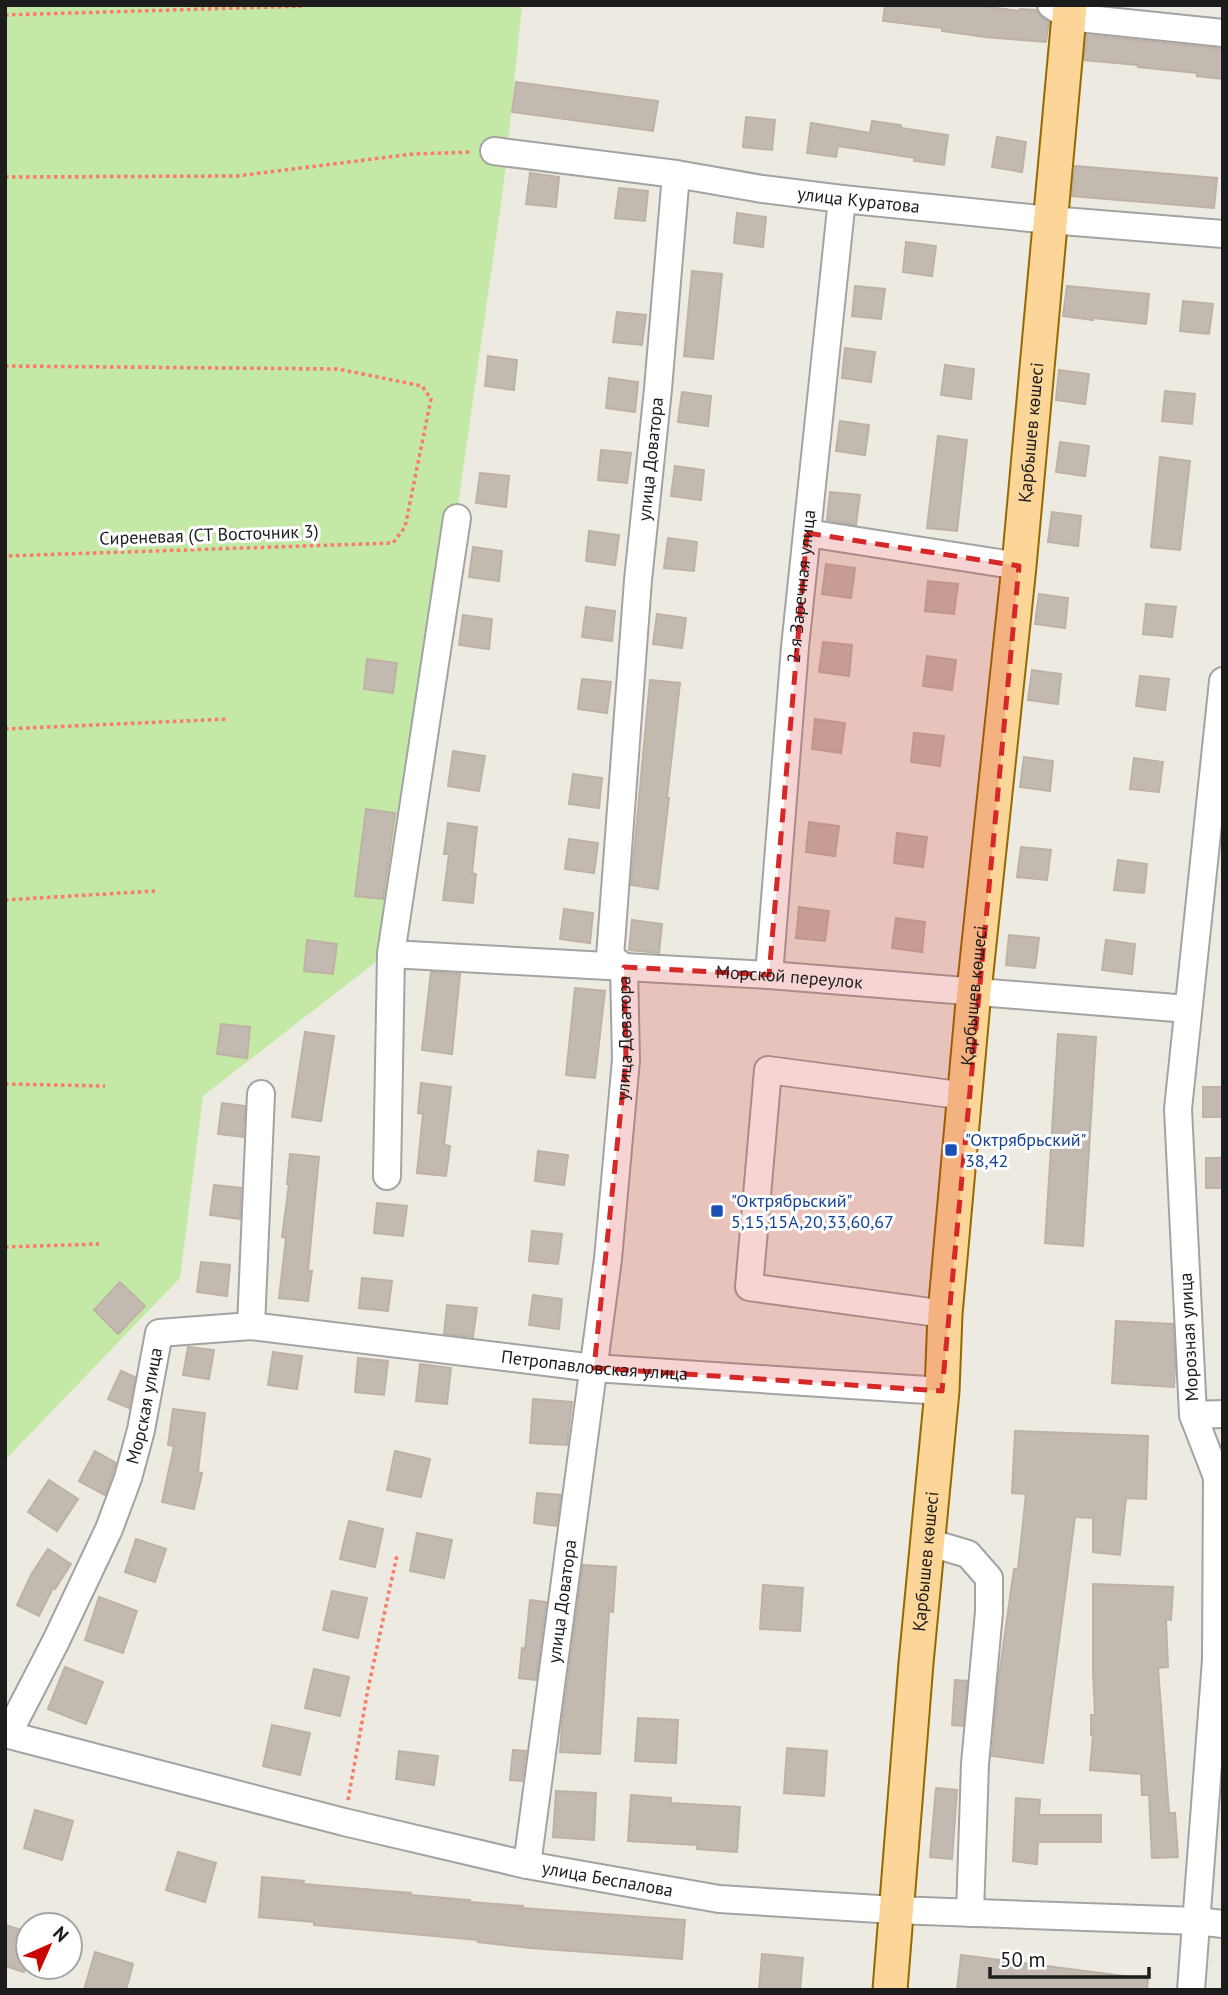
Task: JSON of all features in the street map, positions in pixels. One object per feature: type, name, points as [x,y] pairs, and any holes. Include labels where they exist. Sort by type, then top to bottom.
[{"type":"main road","name":"Қарбышев көшесі","points":[[890,1990],[974,991],[1019,566],[1050,220],[1063,9]]},
{"type":"street","points":[[1063,9],[1223,33]]},
{"type":"street","name":"улица Куратова","points":[[495,151],[842,199],[1223,234]]},
{"type":"street","name":"улица Доватора","points":[[527,1865],[608,1259],[626,1060],[624,967],[610,957],[638,580],[658,389],[676,174]]},
{"type":"street","name":"2-я Заречная улица","points":[[769,975],[795,647],[842,199]]},
{"type":"street","points":[[387,1176],[391,954],[457,518]]},
{"type":"street","points":[[807,533],[1019,566]]},
{"type":"street","name":"Морозная улица","points":[[1191,1990],[1220,1660],[1217,1477],[1193,1415],[1178,1109],[1223,681]]},
{"type":"street","name":"Морской переулок","points":[[391,954],[769,975],[1188,1009]]},
{"type":"street","points":[[945,1314],[749,1287],[768,1070],[966,1096]]},
{"type":"street","points":[[251,1326],[261,1094]]},
{"type":"street","name":"Петропавловская улица","points":[[251,1326],[594,1368],[942,1391]]},
{"type":"street","name":"Морская улица","points":[[6,1734],[56,1642],[109,1529],[128,1478],[141,1430],[159,1333],[251,1326]]},
{"type":"street","points":[[1193,1415],[1223,1414]]},
{"type":"street","points":[[928,1542],[968,1554],[989,1578],[989,1612],[975,1764],[970,1913]]},
{"type":"street","name":"улица Беспалова","points":[[6,1734],[344,1822],[527,1865],[719,1899],[895,1910],[1223,1924]]},
{"type":"path","points":[[5,15],[305,6]]},
{"type":"path","points":[[5,177],[237,176],[413,154],[495,151]]},
{"type":"path","name":"Сиреневая (СТ Восточник 3)","points":[[5,366],[338,369],[422,386],[431,399],[405,527],[393,542],[5,556]]},
{"type":"path","points":[[5,729],[228,719]]},
{"type":"path","points":[[5,900],[155,891]]},
{"type":"path","points":[[5,1084],[105,1086]]},
{"type":"path","points":[[5,1248],[99,1244]]},
{"type":"path","points":[[344,1822],[368,1689],[397,1555]]},
{"type":"highlighted area","points":[[807,533],[1019,566],[942,1391],[594,1368],[626,1060],[624,967],[769,975]]},
{"type":"green space","points":[[5,5],[522,5],[504,182],[395,947],[203,1096],[180,1278],[5,1460]]},
{"type":"building","points":[[885,5],[973,5],[1020,11],[1036,10],[1049,22],[1046,42],[985,37],[942,31],[942,28],[883,21]]},
{"type":"building","points":[[1087,35],[1223,49],[1223,79],[1197,76],[1197,73],[1084,60]]},
{"type":"building","points":[[516,82],[658,101],[653,131],[512,112]]},
{"type":"building","points":[[746,117],[775,120],[772,150],[743,147]]},
{"type":"building","points":[[872,121],[948,135],[944,165],[838,146],[836,157],[807,153],[811,123],[870,133]]},
{"type":"building","points":[[997,137],[1026,142],[1022,172],[992,167]]},
{"type":"building","points":[[1075,166],[1217,178],[1214,208],[1072,196]]},
{"type":"building","points":[[530,173],[559,177],[556,207],[526,204]]},
{"type":"building","points":[[619,188],[648,191],[645,221],[615,218]]},
{"type":"building","points":[[737,213],[766,217],[763,247],[734,243]]},
{"type":"building","points":[[906,242],[936,246],[932,276],[903,272]]},
{"type":"building","points":[[692,271],[722,274],[713,359],[684,356]]},
{"type":"building","points":[[855,286],[885,289],[881,319],[852,316]]},
{"type":"building","points":[[1067,286],[1149,294],[1146,324],[1063,316]]},
{"type":"building","points":[[1183,301],[1213,304],[1209,334],[1180,331]]},
{"type":"building","points":[[617,312],[646,315],[642,345],[613,342]]},
{"type":"building","points":[[845,348],[875,352],[871,382],[842,378]]},
{"type":"building","points":[[488,356],[517,360],[514,390],[485,386]]},
{"type":"building","points":[[945,365],[974,369],[971,399],[941,395]]},
{"type":"building","points":[[1059,370],[1089,374],[1085,404],[1056,400]]},
{"type":"building","points":[[609,378],[638,382],[635,412],[606,408]]},
{"type":"building","points":[[1165,391],[1195,394],[1192,424],[1162,421]]},
{"type":"building","points":[[682,392],[711,396],[708,426],[678,422]]},
{"type":"building","points":[[840,421],[869,425],[865,455],[836,451]]},
{"type":"building","points":[[938,436],[967,440],[957,531],[927,528]]},
{"type":"building","points":[[1060,442],[1089,446],[1085,476],[1056,472]]},
{"type":"building","points":[[601,450],[631,453],[627,483],[598,480]]},
{"type":"building","points":[[1160,457],[1190,461],[1180,550],[1151,547]]},
{"type":"building","points":[[675,466],[704,470],[701,500],[671,496]]},
{"type":"building","points":[[480,473],[509,476],[506,507],[476,503]]},
{"type":"building","points":[[830,492],[860,495],[856,525],[827,520]]},
{"type":"building","points":[[1052,512],[1081,516],[1078,546],[1048,542]]},
{"type":"building","points":[[589,531],[619,535],[615,565],[586,561]]},
{"type":"building","points":[[668,538],[697,542],[694,571],[664,568]]},
{"type":"building","points":[[473,547],[502,551],[499,581],[469,577]]},
{"type":"building","points":[[826,564],[855,568],[851,598],[822,594]]},
{"type":"building","points":[[928,581],[958,584],[954,614],[925,611]]},
{"type":"building","points":[[1039,594],[1068,598],[1065,628],[1035,624]]},
{"type":"building","points":[[1146,604],[1176,607],[1172,637],[1143,634]]},
{"type":"building","points":[[586,607],[615,611],[612,641],[582,637]]},
{"type":"building","points":[[657,614],[686,618],[682,648],[653,644]]},
{"type":"building","points":[[463,615],[492,619],[489,649],[459,645]]},
{"type":"building","points":[[823,642],[852,645],[849,676],[819,672]]},
{"type":"building","points":[[927,656],[956,660],[952,690],[923,686]]},
{"type":"building","points":[[367,659],[397,663],[393,693],[364,689]]},
{"type":"building","points":[[1032,670],[1061,674],[1058,704],[1028,700]]},
{"type":"building","points":[[1140,676],[1169,679],[1165,710],[1136,706]]},
{"type":"building","points":[[582,679],[611,682],[607,713],[578,709]]},
{"type":"building","points":[[650,680],[680,683],[658,889],[631,885]]},
{"type":"building","points":[[815,719],[845,723],[841,753],[812,749]]},
{"type":"building","points":[[914,733],[944,736],[940,766],[911,762]]},
{"type":"building","points":[[453,751],[485,756],[479,791],[448,786]]},
{"type":"building","points":[[1024,757],[1053,761],[1050,791],[1020,787]]},
{"type":"building","points":[[1134,758],[1163,762],[1159,792],[1130,789]]},
{"type":"building","points":[[573,774],[602,778],[599,808],[569,804]]},
{"type":"building","points":[[366,809],[395,813],[383,899],[355,896]]},
{"type":"building","points":[[809,822],[839,826],[835,856],[806,852]]},
{"type":"building","points":[[448,823],[477,827],[472,873],[476,874],[473,903],[443,900],[449,854],[444,854]]},
{"type":"building","points":[[897,833],[927,837],[923,867],[894,863]]},
{"type":"building","points":[[569,839],[598,843],[594,873],[565,869]]},
{"type":"building","points":[[1021,847],[1051,850],[1047,880],[1017,877]]},
{"type":"building","points":[[1118,860],[1147,864],[1144,893],[1114,890]]},
{"type":"building","points":[[799,907],[829,911],[825,941],[796,938]]},
{"type":"building","points":[[564,909],[593,913],[590,943],[560,939]]},
{"type":"building","points":[[896,918],[925,922],[922,952],[892,948]]},
{"type":"building","points":[[632,920],[662,924],[659,953],[629,950]]},
{"type":"building","points":[[1009,935],[1039,938],[1035,968],[1006,965]]},
{"type":"building","points":[[307,940],[337,944],[333,974],[304,971]]},
{"type":"building","points":[[1106,940],[1135,944],[1132,974],[1102,970]]},
{"type":"building","points":[[431,972],[460,974],[452,1054],[422,1050]]},
{"type":"building","points":[[575,988],[605,991],[595,1078],[566,1075]]},
{"type":"building","points":[[221,1024],[250,1027],[247,1058],[217,1054]]},
{"type":"building","points":[[305,1032],[334,1036],[321,1121],[292,1117]]},
{"type":"building","points":[[1058,1034],[1096,1037],[1083,1246],[1045,1243]]},
{"type":"building","points":[[421,1083],[451,1087],[444,1145],[450,1146],[446,1176],[417,1173],[423,1114],[418,1113]]},
{"type":"building","points":[[1203,1087],[1223,1087],[1223,1117],[1203,1117]]},
{"type":"building","points":[[222,1103],[245,1106],[243,1137],[218,1134]]},
{"type":"building","points":[[538,1151],[568,1155],[564,1185],[535,1181]]},
{"type":"building","points":[[290,1154],[319,1157],[308,1271],[312,1271],[308,1301],[279,1298],[286,1238],[282,1237]]},
{"type":"building","points":[[1206,1158],[1223,1158],[1223,1188],[1206,1188]]},
{"type":"building","points":[[214,1185],[241,1188],[240,1219],[210,1215]]},
{"type":"building","points":[[377,1203],[407,1206],[403,1236],[374,1233]]},
{"type":"building","points":[[532,1231],[562,1234],[558,1264],[529,1261]]},
{"type":"building","points":[[201,1262],[230,1265],[227,1296],[197,1292]]},
{"type":"building","points":[[362,1278],[392,1281],[388,1311],[359,1308]]},
{"type":"building","points":[[120,1282],[145,1306],[118,1334],[94,1310]]},
{"type":"building","points":[[533,1295],[562,1299],[559,1329],[529,1325]]},
{"type":"building","points":[[447,1305],[477,1308],[473,1337],[444,1334]]},
{"type":"building","points":[[1116,1321],[1173,1324],[1174,1387],[1112,1383]]},
{"type":"building","points":[[188,1347],[214,1350],[209,1379],[183,1375]]},
{"type":"building","points":[[273,1352],[302,1356],[297,1389],[268,1385]]},
{"type":"building","points":[[358,1358],[388,1361],[384,1395],[355,1392]]},
{"type":"building","points":[[420,1364],[451,1368],[447,1404],[416,1401]]},
{"type":"building","points":[[121,1371],[135,1377],[129,1408],[108,1399]]},
{"type":"building","points":[[533,1399],[572,1402],[567,1445],[530,1443]]},
{"type":"building","points":[[173,1409],[205,1413],[198,1472],[202,1473],[194,1509],[162,1502],[174,1446],[168,1445]]},
{"type":"building","points":[[1015,1431],[1148,1436],[1146,1499],[1126,1498],[1120,1555],[1093,1552],[1093,1518],[1075,1517],[1043,1763],[992,1756],[998,1683],[1014,1569],[1018,1569],[1026,1494],[1012,1493]]},
{"type":"building","points":[[95,1451],[116,1463],[105,1495],[79,1481]]},
{"type":"building","points":[[395,1451],[430,1459],[421,1497],[387,1490]]},
{"type":"building","points":[[49,1480],[78,1499],[57,1531],[28,1512]]},
{"type":"building","points":[[537,1493],[561,1495],[556,1526],[534,1523]]},
{"type":"building","points":[[349,1521],[383,1529],[375,1567],[340,1559]]},
{"type":"building","points":[[417,1533],[452,1540],[444,1578],[410,1571]]},
{"type":"building","points":[[136,1539],[166,1549],[155,1582],[125,1572]]},
{"type":"building","points":[[48,1549],[71,1564],[55,1589],[53,1588],[39,1616],[17,1605],[31,1575]]},
{"type":"building","points":[[583,1565],[616,1567],[613,1612],[609,1611],[600,1754],[560,1752]]},
{"type":"building","points":[[1093,1584],[1173,1587],[1171,1620],[1166,1619],[1168,1667],[1158,1668],[1169,1813],[1175,1813],[1178,1857],[1152,1858],[1149,1795],[1142,1795],[1141,1774],[1090,1770],[1093,1735],[1091,1715],[1095,1715]]},
{"type":"building","points":[[763,1585],[803,1588],[800,1631],[760,1629]]},
{"type":"building","points":[[332,1591],[367,1598],[358,1638],[323,1630]]},
{"type":"building","points":[[99,1597],[137,1611],[123,1653],[85,1640]]},
{"type":"building","points":[[530,1600],[546,1602],[536,1680],[519,1678]]},
{"type":"building","points":[[65,1667],[103,1682],[86,1724],[48,1709]]},
{"type":"building","points":[[314,1669],[349,1677],[340,1716],[305,1708]]},
{"type":"building","points":[[955,1680],[967,1681],[963,1726],[952,1725]]},
{"type":"building","points":[[638,1718],[678,1720],[676,1763],[635,1761]]},
{"type":"building","points":[[272,1725],[310,1733],[300,1775],[263,1766]]},
{"type":"building","points":[[787,1748],[827,1751],[824,1796],[784,1793]]},
{"type":"building","points":[[513,1750],[526,1751],[522,1781],[510,1780]]},
{"type":"building","points":[[399,1751],[438,1756],[434,1785],[396,1779]]},
{"type":"building","points":[[936,1788],[957,1790],[952,1859],[930,1857]]},
{"type":"building","points":[[556,1791],[596,1793],[594,1840],[553,1837]]},
{"type":"building","points":[[631,1795],[671,1798],[671,1803],[740,1807],[737,1852],[697,1849],[697,1845],[628,1841]]},
{"type":"building","points":[[1016,1798],[1040,1800],[1039,1815],[1101,1815],[1101,1842],[1038,1842],[1037,1864],[1013,1861]]},
{"type":"building","points":[[35,1810],[73,1821],[62,1860],[24,1848]]},
{"type":"building","points":[[178,1852],[216,1863],[205,1902],[166,1890]]},
{"type":"building","points":[[262,1877],[304,1881],[303,1884],[523,1906],[522,1908],[685,1920],[682,1959],[530,1948],[259,1917]]},
{"type":"building","points":[[5,1925],[14,1928],[14,1969],[5,1966]]},
{"type":"building","points":[[95,1952],[133,1964],[126,1990],[84,1990]]},
{"type":"building","points":[[762,1954],[803,1958],[800,1990],[759,1990]]},
{"type":"building","points":[[961,1955],[1148,1979],[1147,1990],[957,1990]]},
{"type":"place","name":"\"Октрябрьский\" 38,42","points":[[951,1150]]},
{"type":"place","name":"\"Октрябрьский\" 5,15,15А,20,33,60,67","points":[[717,1211]]}]
